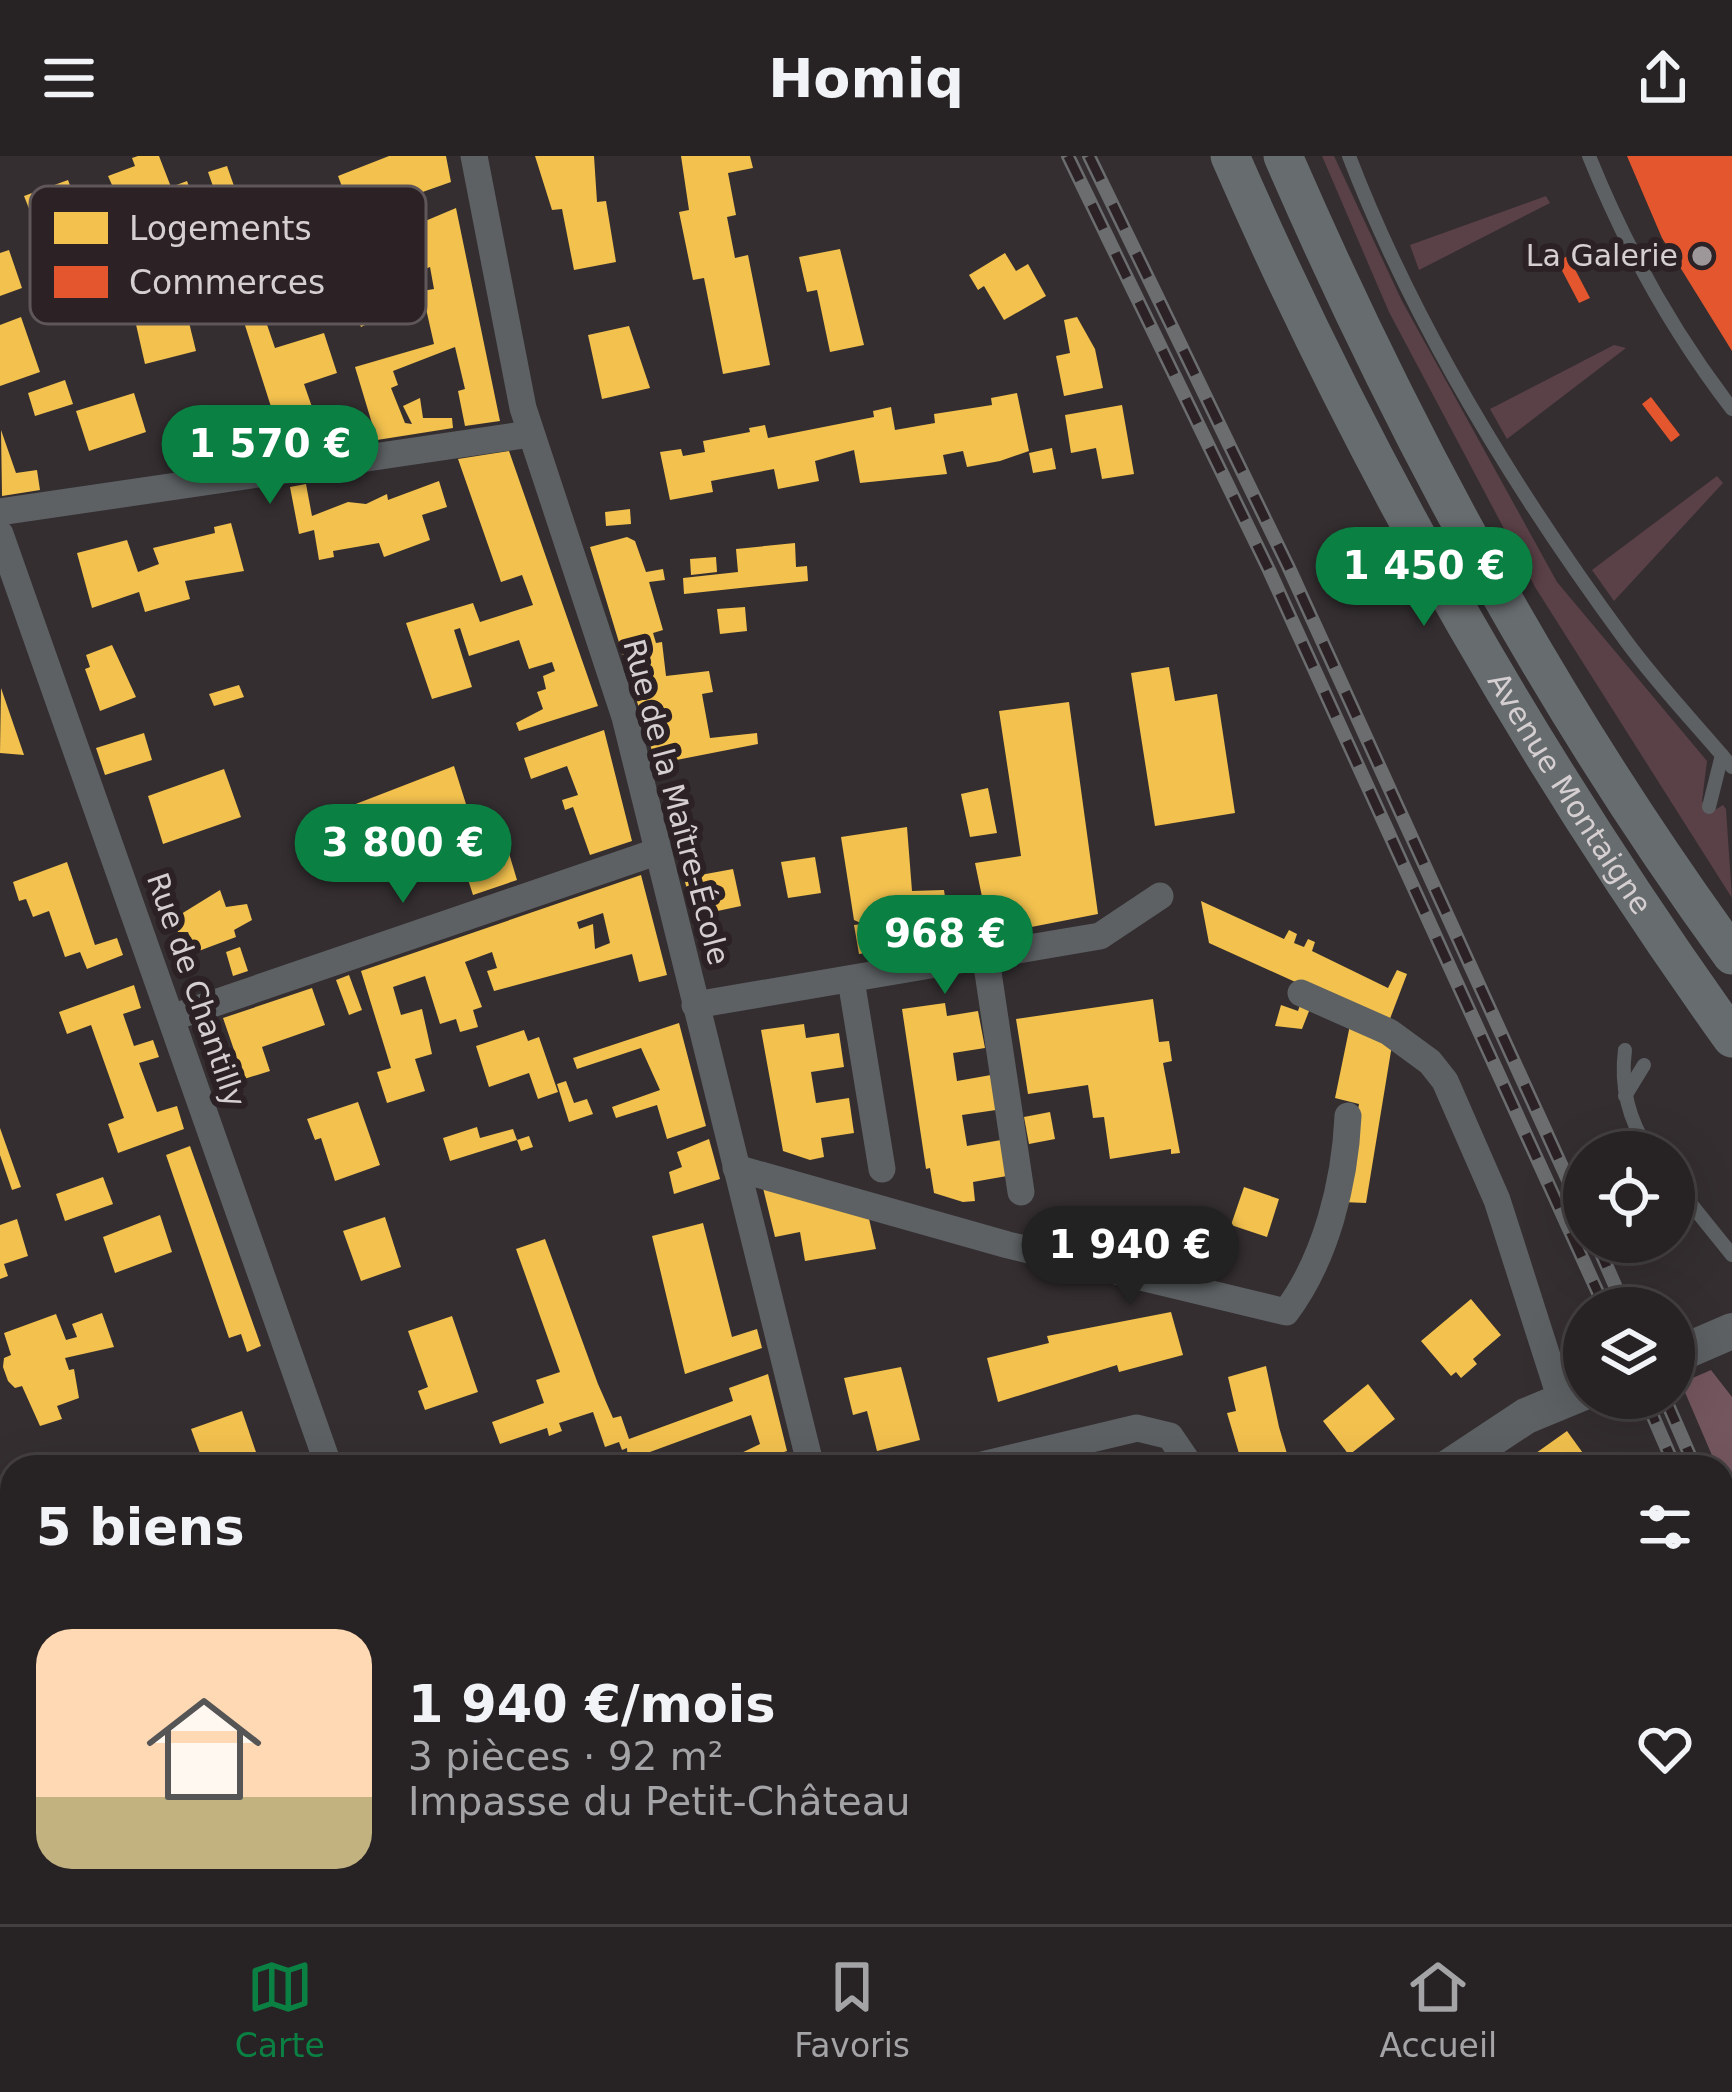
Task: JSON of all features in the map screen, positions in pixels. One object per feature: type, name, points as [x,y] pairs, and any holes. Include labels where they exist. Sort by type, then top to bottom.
[{"type":"main road","name":"Avenue Montaigne","points":[[1230,156],[1360,435],[1500,687],[1623,883],[1732,1038]]},
{"type":"main road","name":"Avenue Montaigne","points":[[1283,156],[1364,333],[1493,578],[1614,781],[1732,956]]},
{"type":"street","name":"Rue de la Maître-École","points":[[474,156],[530,434],[625,717],[809,1455]]},
{"type":"street","points":[[0,512],[530,434]]},
{"type":"street","name":"Rue de Chantilly","points":[[0,534],[325,1455]]},
{"type":"street","points":[[171,1018],[656,852]]},
{"type":"street","points":[[695,1005],[1100,936],[1160,896]]},
{"type":"street","points":[[986,959],[1021,1192]]},
{"type":"street","points":[[850,980],[882,1168]]},
{"type":"street","points":[[1301,993],[1389,1032],[1430,1062],[1444,1081],[1497,1200],[1563,1372]]},
{"type":"street","points":[[736,1168],[1008,1245],[1286,1312],[1307,1285],[1336,1197],[1346,1164],[1348,1116]]},
{"type":"street","points":[[1466,1455],[1498,1432],[1563,1400]]},
{"type":"street","points":[[1024,1455],[1137,1428],[1170,1436],[1183,1455]]},
{"type":"lane","points":[[1349,156],[1421,314],[1517,479],[1627,643],[1727,761],[1709,807]]},
{"type":"lane","points":[[1589,156],[1648,285],[1688,351],[1732,409]]},
{"type":"lane","points":[[1625,1050],[1625,1096],[1640,1131]]},
{"type":"lane","points":[[1625,1096],[1644,1065]]},
{"type":"lane","points":[[1695,1209],[1732,1255]]},
{"type":"shaded area","points":[[1322,156],[1334,156],[1402,301],[1557,582],[1707,761],[1702,801],[1710,813],[1723,805],[1726,809],[1732,898],[1535,587],[1389,312]]},
{"type":"shaded area","points":[[1546,196],[1550,203],[1419,270],[1410,245]]},
{"type":"shaded area","points":[[1614,345],[1626,348],[1507,439],[1490,409]]},
{"type":"shaded area","points":[[1717,476],[1723,483],[1614,601],[1592,570]]},
{"type":"shaded area","points":[[1711,1370],[1732,1397],[1732,1455],[1712,1455],[1695,1416],[1695,1377]]},
{"type":"building: Logements","points":[[159,156],[171,186],[109,186],[108,176],[135,166],[132,158]]},
{"type":"building: Logements","points":[[389,156],[446,156],[451,182],[426,191],[426,186],[342,186],[338,176]]},
{"type":"building: Logements","points":[[535,156],[594,156],[597,202],[606,201],[616,262],[574,270],[562,209],[552,210]]},
{"type":"building: Logements","points":[[681,156],[750,156],[753,168],[728,173],[736,215],[727,217],[735,258],[748,255],[770,365],[723,374],[704,278],[693,280],[679,212],[689,210]]},
{"type":"building: Logements","points":[[227,166],[234,186],[213,186],[208,172]]},
{"type":"building: Logements","points":[[456,208],[500,421],[465,426],[458,391],[465,389],[455,347],[393,371],[398,385],[391,388],[405,423],[412,424],[403,406],[420,398],[423,418],[452,418],[453,428],[377,440],[355,367],[434,344],[426,309],[426,290],[434,289],[430,267],[426,269],[426,221]]},
{"type":"building: Logements","points":[[840,249],[864,345],[830,352],[817,290],[807,292],[799,257]]},
{"type":"building: Logements","points":[[9,250],[22,288],[0,296],[0,253]]},
{"type":"building: Logements","points":[[1005,253],[1016,271],[1028,264],[1046,296],[1004,320],[984,286],[978,290],[969,275]]},
{"type":"building: Logements","points":[[21,317],[40,372],[0,386],[0,325]]},
{"type":"building: Logements","points":[[1077,317],[1095,349],[1103,388],[1064,396],[1056,356],[1070,353],[1064,320]]},
{"type":"building: Logements","points":[[136,324],[189,324],[196,351],[145,364]]},
{"type":"building: Logements","points":[[245,324],[267,324],[275,348],[324,333],[337,373],[304,384],[326,447],[262,457],[250,420],[273,413]]},
{"type":"building: Logements","points":[[629,326],[650,388],[602,399],[588,335]]},
{"type":"building: Logements","points":[[65,380],[73,404],[35,416],[28,393]]},
{"type":"building: Logements","points":[[134,393],[146,432],[89,451],[76,411]]},
{"type":"building: Logements","points":[[1017,393],[1029,451],[1000,461],[967,467],[963,451],[943,455],[947,474],[860,483],[854,450],[815,461],[819,481],[778,489],[774,469],[711,481],[713,492],[670,500],[660,452],[681,449],[683,456],[705,452],[703,441],[750,432],[749,428],[765,425],[768,438],[874,417],[873,411],[891,407],[895,430],[935,423],[934,414],[992,405],[991,398]]},
{"type":"building: Logements","points":[[1122,405],[1134,474],[1102,479],[1096,448],[1071,453],[1065,415]]},
{"type":"building: Logements","points":[[1,430],[16,473],[37,470],[40,490],[2,496]]},
{"type":"building: Logements","points":[[1052,448],[1056,469],[1033,473],[1029,453]]},
{"type":"building: Logements","points":[[509,451],[598,706],[519,731],[516,723],[543,709],[537,692],[546,689],[543,676],[555,671],[552,662],[529,669],[519,640],[469,656],[460,628],[454,630],[472,687],[432,699],[406,623],[473,603],[480,622],[533,605],[522,575],[501,582],[458,459]]},
{"type":"building: Logements","points":[[439,481],[447,507],[422,515],[430,540],[384,557],[379,543],[333,551],[334,557],[319,560],[314,530],[299,534],[290,487],[306,484],[312,516],[348,502],[366,504],[387,494],[388,500]]},
{"type":"building: Logements","points":[[630,509],[631,524],[606,526],[605,512]]},
{"type":"building: Logements","points":[[231,523],[244,571],[185,581],[190,599],[145,612],[139,592],[92,608],[77,553],[127,540],[138,572],[159,564],[153,548],[215,533],[214,527]]},
{"type":"building: Logements","points":[[627,537],[635,541],[646,572],[663,569],[665,580],[649,582],[663,630],[653,633],[656,643],[662,642],[666,676],[709,671],[713,692],[702,694],[710,738],[757,733],[758,744],[656,764],[590,547]]},
{"type":"building: Logements","points":[[795,543],[796,567],[807,566],[808,581],[684,594],[683,578],[738,572],[736,549]]},
{"type":"building: Logements","points":[[716,557],[717,572],[691,575],[690,559]]},
{"type":"building: Logements","points":[[745,607],[747,631],[720,634],[717,609]]},
{"type":"building: Logements","points":[[112,645],[136,697],[100,711],[85,669],[90,667],[86,655]]},
{"type":"building: Logements","points":[[1169,667],[1175,701],[1217,694],[1235,813],[1155,826],[1131,673]]},
{"type":"building: Logements","points":[[239,685],[244,697],[214,706],[209,694]]},
{"type":"building: Logements","points":[[1,688],[24,755],[0,753]]},
{"type":"building: Logements","points":[[1069,702],[1098,914],[990,935],[975,863],[1021,856],[999,711]]},
{"type":"building: Logements","points":[[604,730],[632,841],[590,855],[573,807],[565,810],[562,800],[578,795],[567,766],[531,779],[524,758]]},
{"type":"building: Logements","points":[[144,733],[152,760],[105,775],[96,748]]},
{"type":"building: Logements","points":[[454,766],[477,839],[502,830],[517,880],[473,895],[452,830],[412,843],[419,864],[358,877],[344,832],[355,828],[348,807]]},
{"type":"building: Logements","points":[[224,769],[241,817],[163,844],[148,796]]},
{"type":"building: Logements","points":[[988,788],[997,833],[970,837],[961,794]]},
{"type":"building: Logements","points":[[907,827],[912,891],[944,890],[951,940],[859,954],[854,925],[863,924],[854,920],[841,837]]},
{"type":"building: Logements","points":[[815,857],[821,893],[788,898],[781,862]]},
{"type":"building: Logements","points":[[67,862],[95,945],[117,938],[123,955],[87,969],[80,952],[65,957],[49,911],[33,917],[26,899],[19,901],[13,882]]},
{"type":"building: Logements","points":[[733,869],[741,906],[694,916],[684,878]]},
{"type":"building: Logements","points":[[641,875],[667,975],[639,982],[632,954],[494,991],[487,971],[497,968],[492,952],[465,962],[482,1007],[473,1010],[478,1027],[460,1032],[456,1019],[440,1024],[425,976],[393,987],[401,1015],[422,1009],[432,1054],[415,1059],[425,1091],[387,1103],[377,1072],[391,1068],[361,971]],"holes":[[[603,913],[610,943],[595,949],[593,924],[579,929],[577,922]]]},
{"type":"building: Logements","points":[[220,890],[226,907],[247,904],[252,920],[234,930],[236,937],[196,952],[188,932],[178,932],[173,919]]},
{"type":"building: Logements","points":[[1201,901],[1284,939],[1289,930],[1297,934],[1294,943],[1304,947],[1308,939],[1315,942],[1312,951],[1388,988],[1397,970],[1407,974],[1388,1024],[1209,943]]},
{"type":"building: Logements","points":[[240,947],[248,971],[233,976],[226,952]]},
{"type":"building: Logements","points":[[349,975],[362,1010],[349,1015],[336,980]]},
{"type":"building: Logements","points":[[134,985],[141,1008],[123,1014],[134,1046],[153,1040],[159,1057],[139,1063],[157,1112],[177,1106],[184,1129],[118,1153],[108,1124],[124,1118],[91,1025],[67,1034],[59,1012]]},
{"type":"building: Logements","points":[[312,988],[325,1025],[262,1047],[270,1071],[244,1079],[223,1018]]},
{"type":"building: Logements","points":[[1153,999],[1159,1042],[1169,1041],[1172,1061],[1163,1063],[1180,1153],[1171,1154],[1171,1149],[1110,1159],[1104,1117],[1093,1118],[1088,1085],[1028,1094],[1016,1019]]},
{"type":"building: Logements","points":[[1301,1002],[1311,1006],[1302,1029],[1275,1026],[1281,1005],[1298,1011]]},
{"type":"building: Logements","points":[[945,1003],[947,1016],[978,1011],[985,1048],[953,1053],[957,1081],[991,1075],[996,1110],[962,1115],[967,1146],[1001,1140],[1007,1176],[973,1182],[975,1201],[934,1193],[930,1168],[926,1169],[902,1009]]},
{"type":"building: Logements","points":[[679,1023],[706,1126],[667,1139],[657,1105],[616,1118],[612,1107],[660,1090],[641,1048],[577,1069],[573,1058]]},
{"type":"building: Logements","points":[[804,1024],[806,1038],[839,1033],[844,1067],[811,1072],[816,1103],[849,1098],[854,1133],[821,1138],[824,1157],[810,1160],[783,1151],[761,1030]]},
{"type":"building: Logements","points":[[1350,1025],[1392,1045],[1366,1203],[1342,1202],[1359,1104],[1335,1098]]},
{"type":"building: Logements","points":[[524,1030],[528,1041],[539,1037],[558,1092],[538,1099],[529,1073],[489,1087],[476,1046]]},
{"type":"building: Logements","points":[[566,1081],[574,1103],[587,1099],[593,1114],[569,1122],[557,1084]]},
{"type":"building: Logements","points":[[358,1102],[380,1165],[335,1181],[321,1138],[315,1140],[307,1119]]},
{"type":"building: Logements","points":[[1050,1112],[1055,1139],[1029,1144],[1024,1117]]},
{"type":"building: Logements","points":[[477,1127],[480,1138],[513,1129],[517,1140],[450,1161],[443,1138]]},
{"type":"building: Logements","points":[[0,1128],[21,1187],[12,1190],[0,1155]]},
{"type":"building: Logements","points":[[529,1136],[533,1147],[521,1151],[517,1140]]},
{"type":"building: Logements","points":[[709,1139],[720,1179],[674,1194],[669,1172],[682,1167],[677,1152]]},
{"type":"building: Logements","points":[[190,1146],[261,1346],[247,1352],[241,1334],[229,1338],[166,1155]]},
{"type":"building: Logements","points":[[103,1177],[113,1204],[65,1221],[56,1194]]},
{"type":"building: Logements","points":[[761,1180],[867,1210],[876,1249],[805,1261],[800,1232],[775,1237]]},
{"type":"building: Logements","points":[[1244,1187],[1279,1199],[1267,1237],[1231,1225]]},
{"type":"building: Logements","points":[[160,1215],[172,1252],[115,1273],[103,1237]]},
{"type":"building: Logements","points":[[385,1217],[401,1267],[361,1281],[343,1231]]},
{"type":"building: Logements","points":[[17,1219],[28,1256],[4,1264],[8,1276],[0,1279],[0,1225]]},
{"type":"building: Logements","points":[[703,1223],[732,1337],[757,1329],[762,1348],[685,1374],[652,1236]]},
{"type":"building: Logements","points":[[1087,1227],[1200,1255],[1194,1279],[1081,1252]]},
{"type":"building: Logements","points":[[545,1239],[598,1384],[613,1418],[621,1416],[629,1439],[733,1401],[729,1388],[768,1374],[787,1451],[737,1455],[760,1444],[751,1415],[642,1455],[627,1455],[619,1442],[605,1447],[593,1412],[559,1423],[562,1431],[549,1436],[547,1428],[500,1444],[492,1422],[544,1403],[536,1380],[560,1372],[516,1249]]},
{"type":"building: Logements","points":[[1471,1299],[1501,1335],[1473,1359],[1477,1364],[1461,1378],[1456,1372],[1451,1376],[1421,1341]]},
{"type":"building: Logements","points":[[1171,1312],[1183,1355],[1119,1372],[1117,1365],[998,1402],[987,1358],[1049,1343],[1047,1336]]},
{"type":"building: Logements","points":[[102,1313],[114,1347],[65,1358],[69,1370],[74,1369],[79,1398],[57,1406],[62,1419],[40,1426],[22,1386],[15,1388],[8,1381],[4,1358],[11,1355],[4,1333],[56,1314],[66,1340],[77,1337],[72,1324]]},
{"type":"building: Logements","points":[[452,1316],[478,1392],[425,1410],[418,1391],[428,1387],[408,1331]]},
{"type":"building: Logements","points":[[1266,1366],[1287,1455],[1239,1455],[1227,1413],[1236,1411],[1228,1377]]},
{"type":"building: Logements","points":[[901,1367],[920,1440],[877,1451],[867,1411],[853,1415],[844,1378]]},
{"type":"building: Logements","points":[[1368,1384],[1395,1419],[1349,1455],[1323,1421]]},
{"type":"building: Logements","points":[[242,1411],[257,1455],[201,1455],[191,1429]]},
{"type":"building: Logements","points":[[1567,1431],[1584,1455],[1533,1455]]},
{"type":"building: Commerces","name":"La Galerie","points":[[1627,156],[1732,156],[1732,351],[1662,238]]},
{"type":"building: Commerces","points":[[1568,256],[1590,298],[1579,303],[1557,261]]},
{"type":"building: Commerces","points":[[1651,397],[1680,435],[1671,442],[1642,404]]},
{"type":"railway","points":[[1068,156],[1269,570],[1595,1287]]},
{"type":"railway","points":[[1089,156],[1288,566],[1563,1169]]},
{"type":"railway","points":[[1605,1263],[1616,1287]]},
{"type":"railway","points":[[1654,1419],[1670,1455]]},
{"type":"railway","points":[[1674,1419],[1690,1455]]},
{"type":"place","name":"La Galerie","points":[[1702,256]]}]
